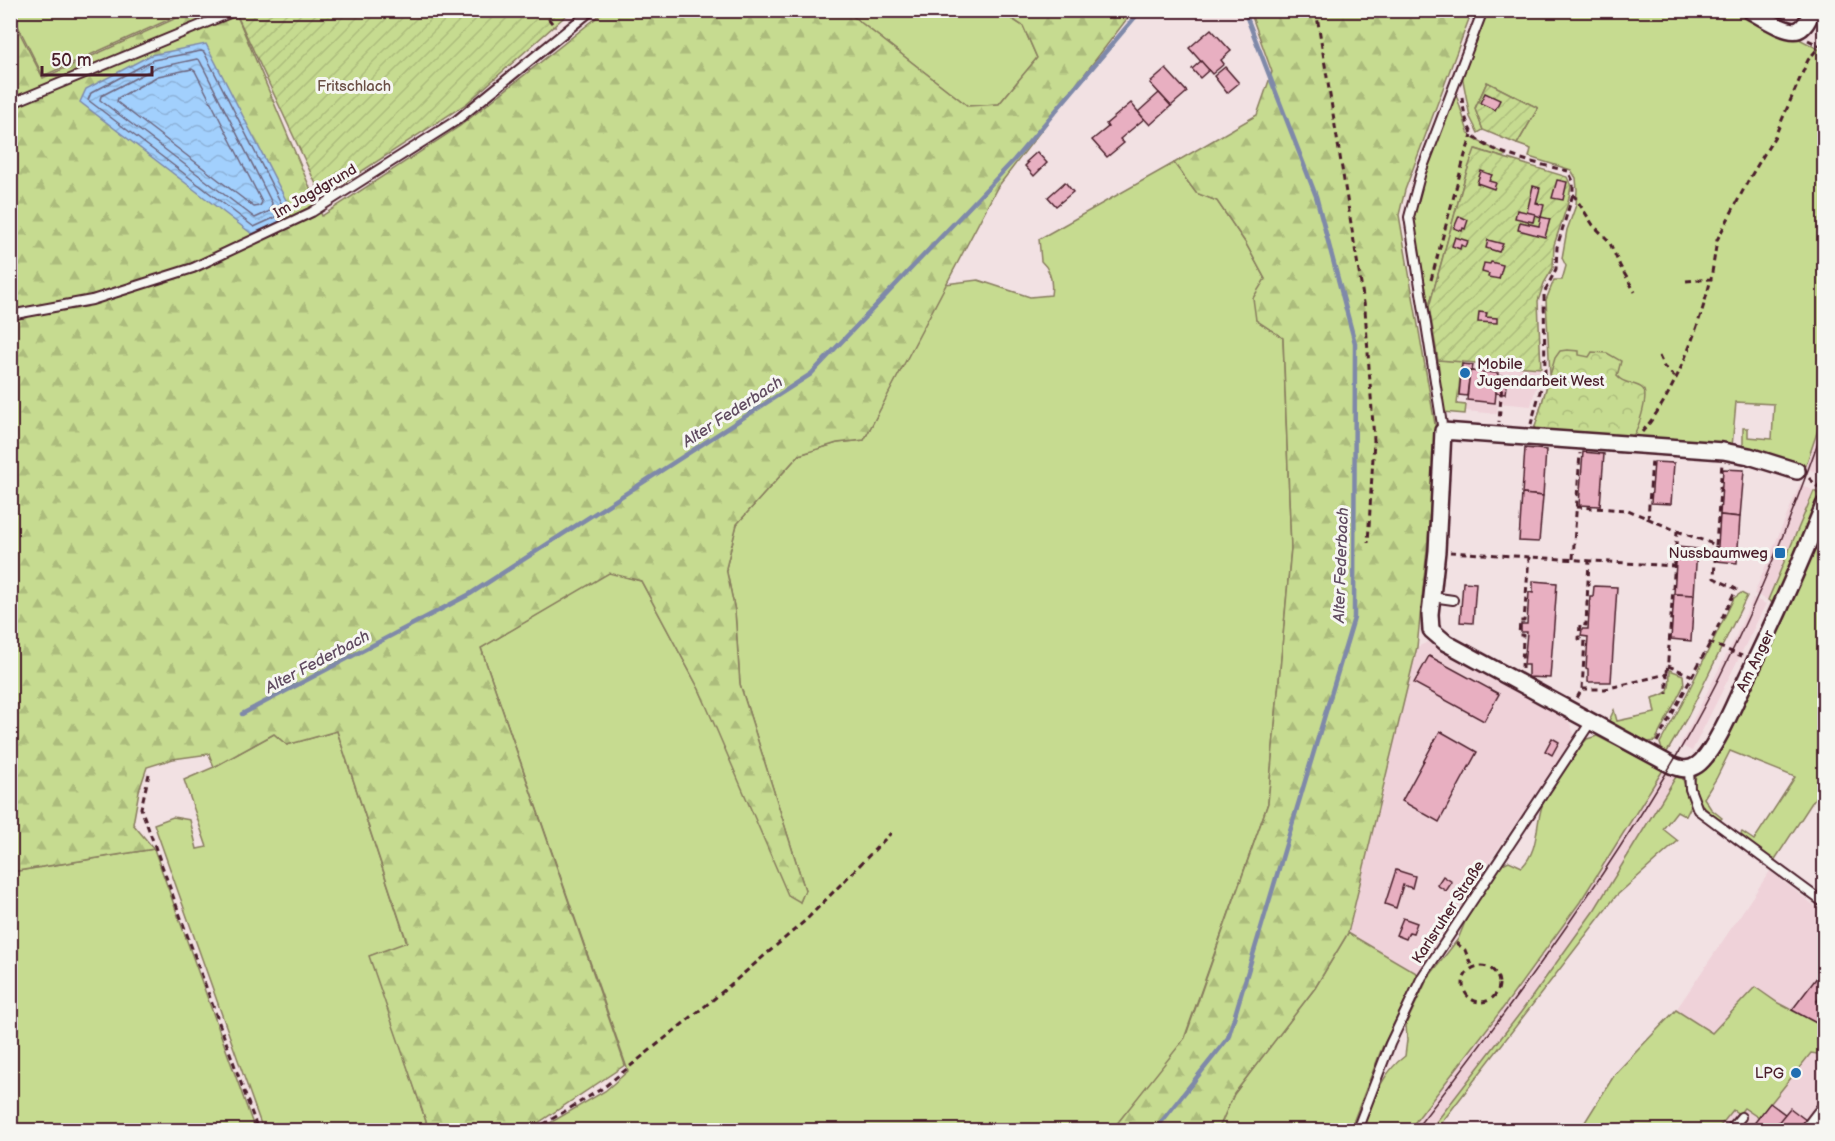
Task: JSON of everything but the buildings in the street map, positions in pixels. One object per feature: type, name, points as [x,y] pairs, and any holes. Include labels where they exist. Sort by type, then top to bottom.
[{"type":"street","points":[[1749,10],[1791,30],[1799,30],[1813,10]]},
{"type":"street","points":[[1689,769],[1679,768],[1650,755],[1590,723],[1436,636],[1431,630],[1443,431],[1724,452],[1749,456],[1797,471]]},
{"type":"street","name":"Am Anger","points":[[1689,769],[1699,764],[1706,756],[1730,714],[1784,602],[1824,505]]},
{"type":"lane","points":[[10,104],[237,10]]},
{"type":"lane","name":"Im Jagdgrund","points":[[10,315],[92,300],[194,268],[312,212],[457,120],[592,10]]},
{"type":"lane","points":[[1443,431],[1409,217],[1421,172],[1483,10]]},
{"type":"lane","points":[[1432,597],[1454,600]]},
{"type":"lane","name":"Karlsruher Straße","points":[[1358,1131],[1390,1044],[1422,977],[1590,723]]},
{"type":"lane","points":[[1689,769],[1690,789],[1698,810],[1824,903]]},
{"type":"lane","points":[[1804,1131],[1824,1104]]},
{"type":"lane","points":[[1730,1131],[1741,1118]]},
{"type":"path","points":[[542,10],[561,35]]},
{"type":"path","points":[[1316,10],[1365,309],[1374,440],[1368,543]]},
{"type":"path","points":[[1635,444],[1638,436],[1657,415],[1700,323],[1711,279],[1717,240],[1775,136],[1808,60],[1820,46]]},
{"type":"path","points":[[1421,300],[1427,291],[1472,135],[1460,87],[1454,83]]},
{"type":"path","points":[[1472,135],[1485,144],[1517,158],[1568,171],[1573,181],[1573,194],[1557,247],[1556,269],[1542,302],[1545,374],[1528,437]]},
{"type":"path","points":[[1573,194],[1593,225],[1609,241],[1635,292]]},
{"type":"path","points":[[1686,281],[1711,279]]},
{"type":"path","points":[[1659,356],[1664,367],[1675,378]]},
{"type":"path","points":[[1497,384],[1502,384],[1498,435]]},
{"type":"path","points":[[1573,559],[1581,442]]},
{"type":"path","points":[[1647,520],[1653,446]]},
{"type":"path","points":[[1650,755],[1693,676],[1736,589],[1714,578],[1724,452]]},
{"type":"path","points":[[1576,507],[1628,510],[1647,520],[1716,545]]},
{"type":"path","points":[[1667,694],[1677,531]]},
{"type":"path","points":[[1437,551],[1674,566]]},
{"type":"path","points":[[1516,681],[1521,673],[1523,635],[1519,635],[1520,621],[1524,621],[1529,557]]},
{"type":"path","points":[[1589,560],[1586,625],[1580,624],[1579,639],[1585,639],[1582,689],[1605,689],[1667,674]]},
{"type":"path","points":[[1710,643],[1744,657]]},
{"type":"path","points":[[1668,666],[1693,676]]},
{"type":"path","points":[[149,774],[141,808],[258,1131]]},
{"type":"path","points":[[534,1131],[603,1088],[715,998],[806,920],[891,833]]},
{"type":"path","points":[[1448,937],[1465,950],[1472,968]]},
{"type":"path","points":[[1484,966],[1498,976],[1498,988],[1492,998],[1481,1002],[1466,994],[1464,977],[1472,968],[1484,966]]},
{"type":"shaded area","points":[[1470,362],[1541,368],[1531,406],[1498,403],[1497,414],[1466,411]]},
{"type":"shaded area","points":[[1824,412],[1824,465],[1821,474],[1805,468]]},
{"type":"shaded area","points":[[1800,484],[1814,491],[1768,600],[1754,594]]},
{"type":"shaded area","points":[[1753,598],[1766,604],[1692,751],[1680,745]]},
{"type":"shaded area","points":[[1428,642],[1567,717],[1575,736],[1445,927],[1418,974],[1348,933],[1417,647]]},
{"type":"shaded area","points":[[1663,770],[1677,775],[1595,909],[1521,1012],[1430,1130],[1409,1130],[1506,1004],[1580,902]]},
{"type":"shaded area","points":[[1770,871],[1824,913],[1824,1130],[1700,1130],[1792,1010],[1778,1003],[1712,1033],[1676,1010]]},
{"type":"green space","points":[[20,10],[188,11],[43,76],[12,14]]},
{"type":"green space","points":[[192,11],[235,11],[322,216],[460,126],[605,11],[846,11],[968,106],[999,104],[1037,58],[1023,26],[1000,11],[1133,11],[997,188],[864,440],[837,443],[799,455],[737,524],[726,568],[735,611],[740,684],[805,890],[800,902],[788,895],[699,689],[641,581],[609,573],[481,648],[625,1065],[538,1123],[519,1130],[429,1130],[369,956],[407,942],[337,731],[287,745],[274,734],[214,767],[209,754],[173,759],[147,767],[139,791],[133,824],[154,849],[11,872],[10,14],[43,78]]},
{"type":"green space","name":"Fritschlach","points":[[235,11],[571,11],[466,104],[322,197]]},
{"type":"green space","points":[[846,11],[1000,11],[1023,26],[1037,58],[999,104],[968,106]]},
{"type":"green space","points":[[1250,11],[1472,11],[1405,190],[1399,215],[1436,430],[1417,647],[1348,933],[1315,988],[1234,1094],[1218,1130],[1112,1130],[1185,1038],[1268,803],[1291,548],[1283,338],[1256,320],[1253,298],[1265,279],[1245,242],[1217,201],[1196,193],[1174,163],[1257,115],[1272,72]]},
{"type":"green space","points":[[1486,11],[1733,11],[1781,34],[1786,32],[1824,52],[1824,412],[1805,468],[1743,447],[1743,428],[1748,428],[1748,437],[1772,439],[1774,404],[1736,402],[1732,447],[1535,427],[1550,375],[1546,300],[1554,280],[1562,280],[1566,266],[1562,258],[1567,230],[1576,205],[1576,178],[1571,170],[1529,157],[1531,149],[1517,144],[1538,108],[1487,82],[1475,108],[1483,130],[1478,133],[1470,117],[1462,75]]},
{"type":"green space","points":[[1487,82],[1538,108],[1517,144],[1483,130],[1475,109]]},
{"type":"green space","points":[[1455,91],[1468,132],[1474,139],[1505,155],[1504,158],[1476,149],[1465,177],[1429,307],[1413,219],[1425,172]]},
{"type":"green space","points":[[1475,149],[1567,177],[1571,186],[1568,203],[1554,245],[1553,268],[1544,283],[1538,301],[1541,368],[1438,360],[1429,307]]},
{"type":"green space","points":[[1174,163],[1196,193],[1217,201],[1245,242],[1265,279],[1256,320],[1283,338],[1291,548],[1268,803],[1185,1036],[1187,1038],[1112,1130],[538,1130],[605,1091],[628,1071],[481,648],[609,572],[641,581],[699,689],[800,902],[805,890],[740,684],[735,611],[726,568],[737,524],[799,455],[837,443],[864,440],[945,284],[978,280],[1030,297],[1051,295],[1052,285],[1047,268],[1041,261],[1039,239]]},
{"type":"green space","points":[[1560,351],[1579,351],[1579,355],[1589,357],[1592,352],[1607,353],[1621,361],[1617,376],[1620,379],[1643,389],[1645,399],[1642,414],[1631,438],[1537,430],[1535,427],[1555,358]]},
{"type":"green space","points":[[1438,360],[1462,361],[1457,404],[1466,405],[1465,414],[1443,412]]},
{"type":"green space","points":[[1814,491],[1819,494],[1820,501],[1756,649],[1752,647],[1773,603],[1768,600]]},
{"type":"green space","points":[[1824,522],[1824,784],[1774,861],[1740,835],[1742,832],[1754,840],[1795,777],[1730,751],[1704,798],[1711,809],[1722,818],[1720,820],[1705,808],[1698,798],[1694,787],[1695,780],[1719,747],[1754,680],[1791,601]]},
{"type":"green space","points":[[1741,593],[1747,596],[1688,716],[1667,752],[1662,750],[1660,743],[1682,704],[1734,598]]},
{"type":"green space","points":[[1670,670],[1683,675],[1684,685],[1655,741],[1648,742],[1608,723],[1614,710],[1617,721],[1655,713],[1652,698],[1667,692]]},
{"type":"green space","points":[[337,731],[407,943],[370,956],[429,1130],[263,1130],[154,824],[173,817],[190,820],[197,849],[207,847],[184,780],[214,767],[274,734],[287,745]]},
{"type":"green space","points":[[1597,736],[1663,770],[1580,902],[1506,1004],[1409,1130],[1362,1130],[1383,1080],[1396,1063],[1405,1056],[1406,1024],[1428,978],[1458,939],[1468,915],[1493,873],[1500,865],[1509,861],[1522,867],[1527,860],[1534,846],[1544,800],[1580,747],[1587,739]]},
{"type":"green space","points":[[1677,775],[1682,777],[1692,804],[1686,816],[1677,811],[1663,829],[1678,841],[1616,896],[1436,1130],[1430,1130],[1521,1012],[1595,909]]},
{"type":"green space","points":[[154,849],[255,1130],[11,1130],[11,872]]},
{"type":"green space","points":[[1348,933],[1418,974],[1382,1048],[1350,1130],[1218,1130],[1234,1094],[1315,988]]},
{"type":"green space","points":[[1755,987],[1778,1003],[1824,1027],[1824,1055],[1811,1053],[1759,1118],[1744,1108],[1739,1114],[1733,1110],[1717,1130],[1580,1130],[1615,1074],[1676,1010],[1712,1033]]},
{"type":"water","points":[[206,44],[288,204],[281,221],[252,234],[80,102],[86,89],[151,55]]},
{"type":"waterway","name":"Alter Federbach","points":[[242,714],[470,594],[811,374],[1014,160],[1141,10]]},
{"type":"waterway","name":"Alter Federbach","points":[[1155,1130],[1228,1038],[1354,618],[1355,343],[1316,196],[1244,10]]},
{"type":"tram line","points":[[1415,1130],[1485,1039],[1585,900],[1677,755],[1720,675],[1759,593],[1824,425]]},
{"type":"place","name":"Mobile Jugendarbeit West","points":[[1465,373]]},
{"type":"place","name":"Nussbaumweg","points":[[1780,553]]},
{"type":"place","name":"LPG","points":[[1796,1073]]}]
